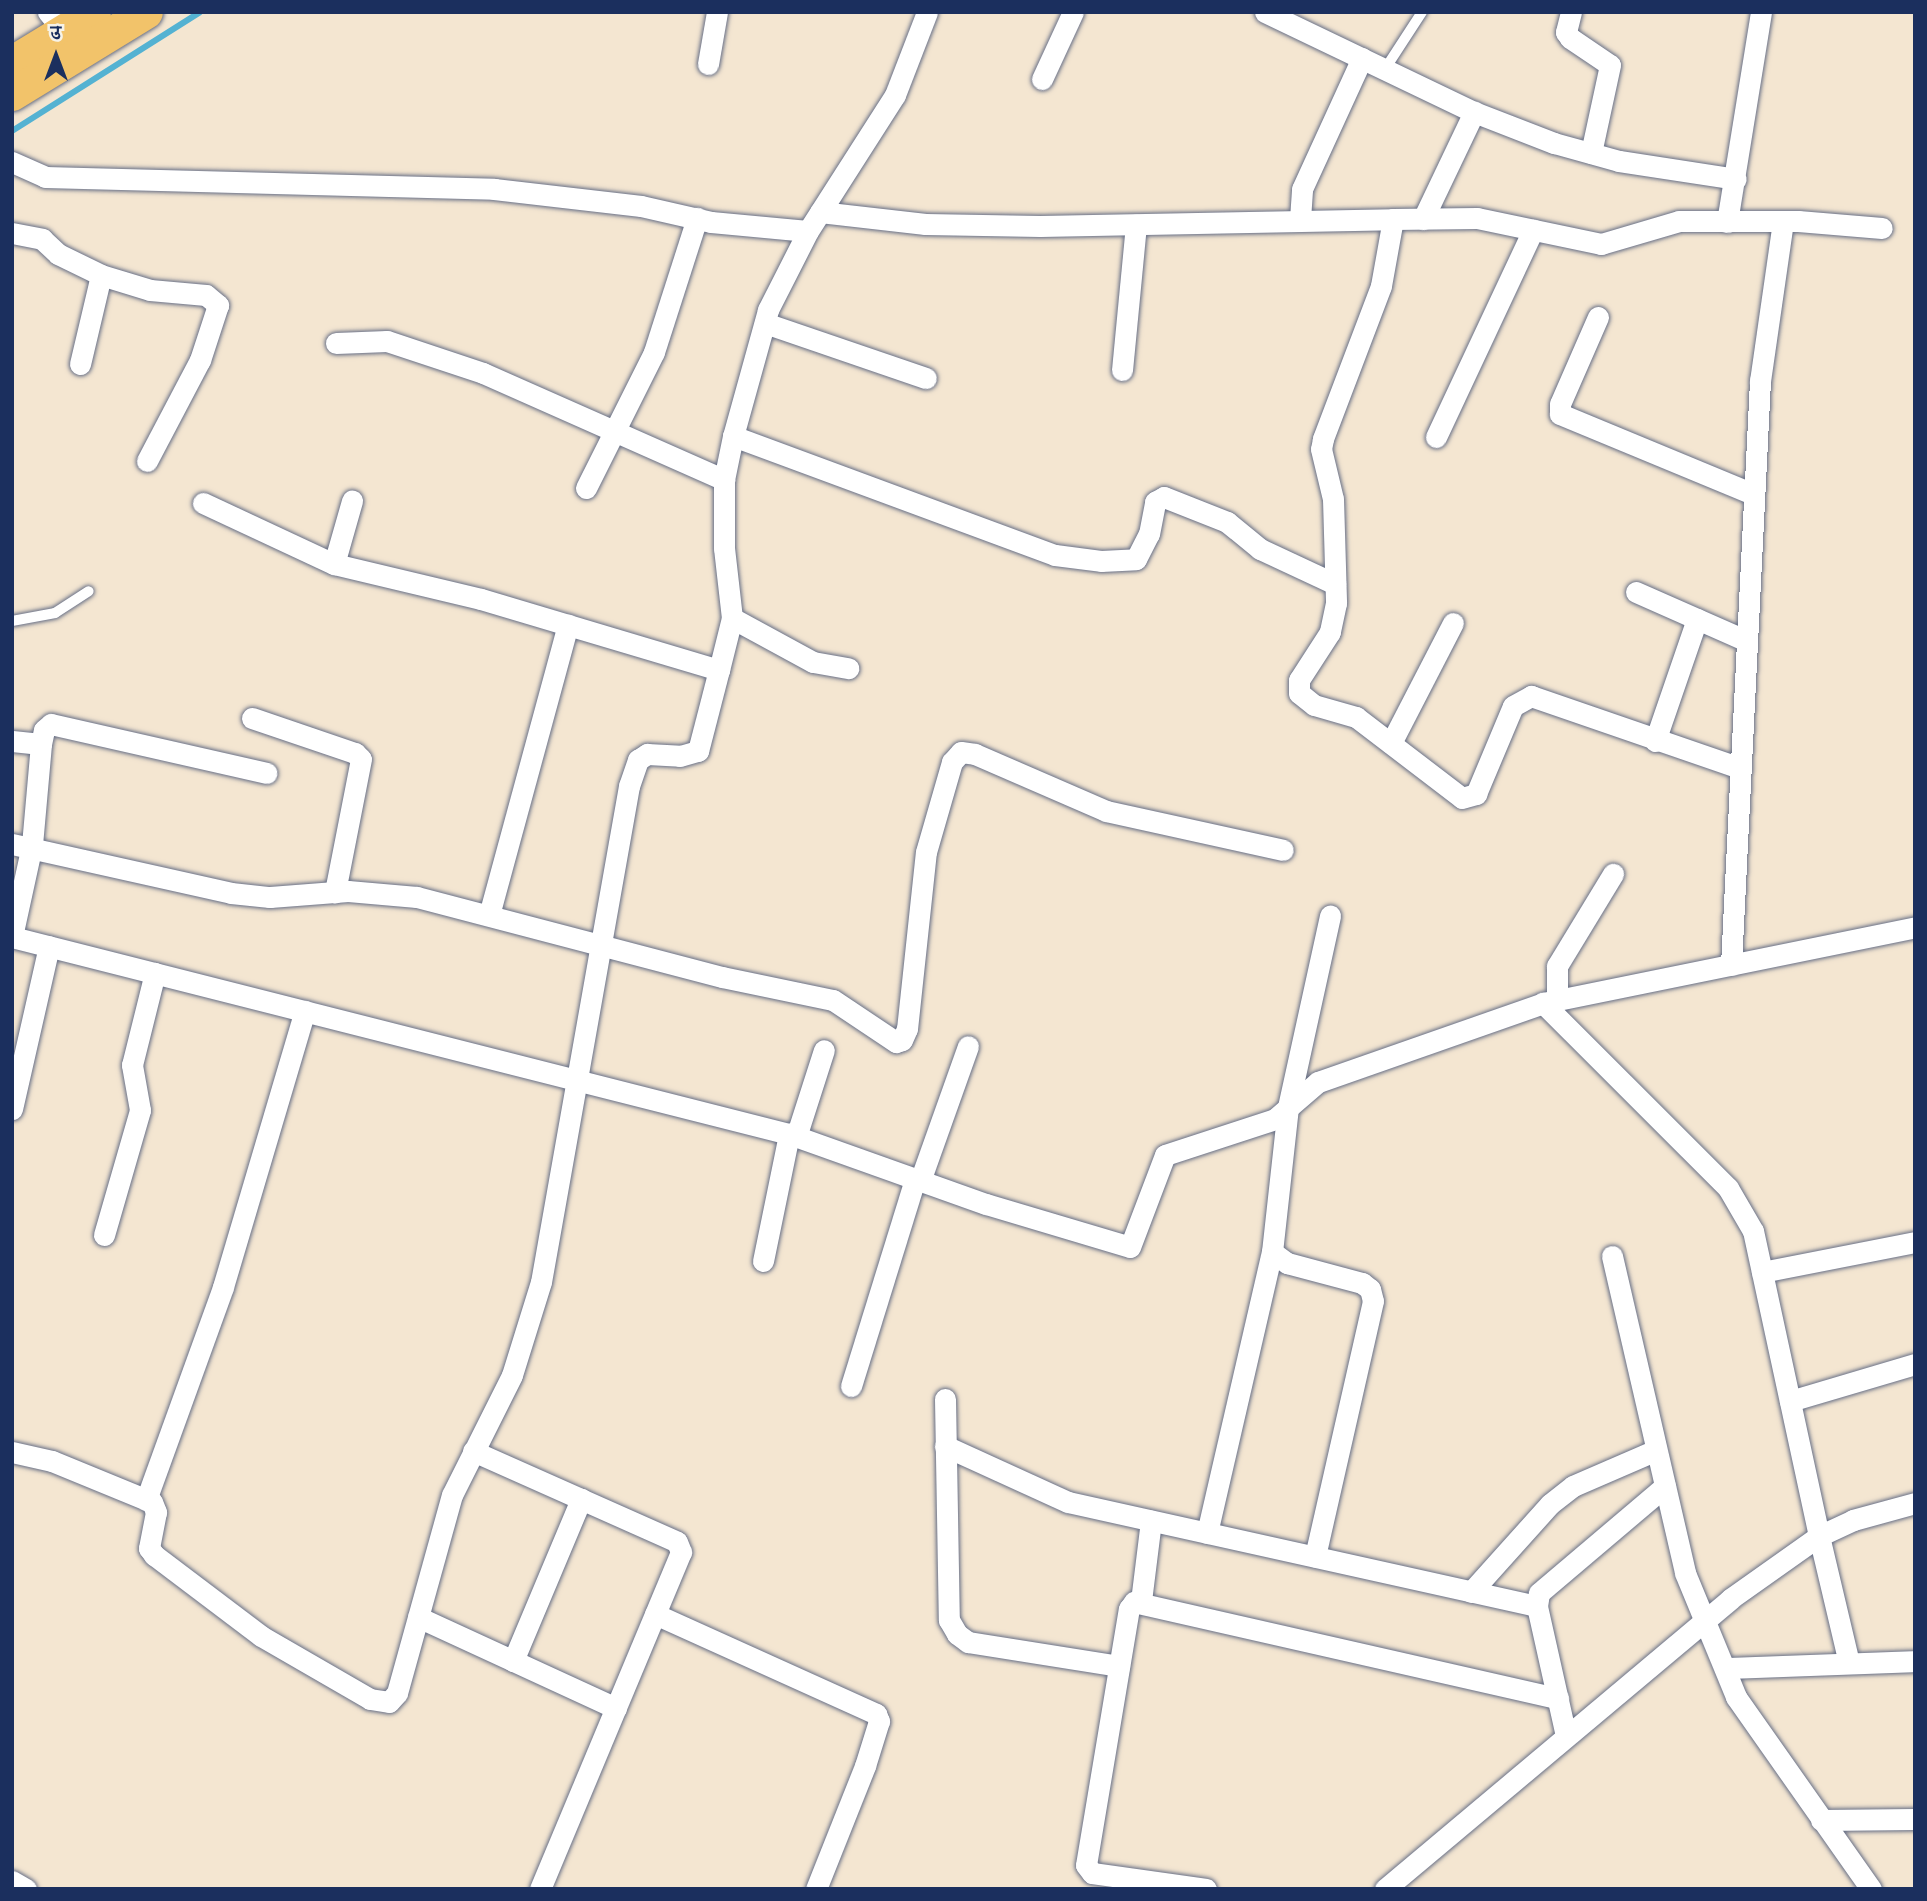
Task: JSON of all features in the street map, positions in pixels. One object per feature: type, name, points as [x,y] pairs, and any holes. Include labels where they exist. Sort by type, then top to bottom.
[{"type":"main road","points":[[12,62],[94,12]]},
{"type":"main road","points":[[12,94],[64,31],[146,12]]},
{"type":"street","points":[[709,64],[717,12]]},
{"type":"street","points":[[12,1452],[52,1461],[146,1500],[156,1512],[149,1541],[154,1555],[261,1636],[379,1703],[389,1702],[397,1693],[452,1494],[513,1375],[541,1282],[619,831],[638,760],[647,754],[680,756],[698,751],[732,618],[724,548],[724,480],[733,436],[765,323],[808,231],[895,95],[927,12]]},
{"type":"street","points":[[1042,79],[1073,12]]},
{"type":"street","points":[[1265,12],[1302,20],[1362,58],[1474,112],[1591,153],[1735,179]]},
{"type":"street","points":[[1571,12],[1566,32],[1570,38],[1610,65],[1591,153]]},
{"type":"street","points":[[1727,222],[1761,12]]},
{"type":"street","points":[[1300,219],[1302,189],[1362,58]]},
{"type":"street","points":[[1423,219],[1474,112]]},
{"type":"street","points":[[12,162],[45,177],[444,186],[641,206],[697,218],[808,231]]},
{"type":"street","points":[[820,212],[926,224],[1136,225],[1300,219],[1477,218],[1601,244],[1679,221],[1783,222],[1882,228]]},
{"type":"street","points":[[586,488],[612,431],[654,352],[697,218]]},
{"type":"street","points":[[1393,219],[1381,286],[1321,449],[1334,499],[1335,584],[1330,632],[1299,680],[1299,693],[1314,705],[1356,717],[1462,797],[1471,798],[1513,706],[1521,699],[1531,696],[1655,741],[1740,768]]},
{"type":"street","points":[[1731,965],[1760,381],[1783,222]]},
{"type":"street","points":[[1122,370],[1136,225]]},
{"type":"street","points":[[1436,437],[1533,230]]},
{"type":"street","points":[[12,233],[42,239],[58,254],[101,275],[149,290],[206,295],[218,305],[200,360],[147,461]]},
{"type":"street","points":[[80,364],[101,275]]},
{"type":"street","points":[[1598,317],[1560,404],[1560,414],[1753,495]]},
{"type":"street","points":[[765,323],[926,378]]},
{"type":"street","points":[[336,343],[387,341],[483,373],[724,480]]},
{"type":"street","points":[[733,436],[1055,555],[1101,561],[1136,559],[1149,534],[1155,502],[1164,497],[1227,522],[1260,549],[1335,584]]},
{"type":"street","points":[[334,564],[352,501]]},
{"type":"street","points":[[203,503],[334,564],[568,625],[719,670]]},
{"type":"street","points":[[1636,592],[1747,641]]},
{"type":"street","points":[[732,618],[813,662],[848,668]]},
{"type":"street","points":[[1655,741],[1697,619]]},
{"type":"street","points":[[1391,743],[1453,623]]},
{"type":"street","points":[[489,915],[568,625]]},
{"type":"street","points":[[252,718],[355,753],[361,759],[335,892]]},
{"type":"street","points":[[267,773],[51,724],[44,730],[22,845],[12,937],[792,1136],[917,1180],[1130,1247],[1165,1155],[1275,1119],[1318,1082],[1550,1002],[1915,927]]},
{"type":"street","points":[[12,741],[41,744]]},
{"type":"street","points":[[22,845],[231,893],[270,897],[335,892],[418,897],[600,942],[722,976],[833,1000],[890,1040],[902,1040],[926,852],[953,762],[961,752],[975,754],[1106,811],[1283,850]]},
{"type":"street","points":[[1550,1002],[1557,966],[1613,874]]},
{"type":"street","points":[[1207,1533],[1272,1252],[1288,1107],[1330,916]]},
{"type":"street","points":[[12,1109],[50,946]]},
{"type":"street","points":[[104,1235],[140,1110],[132,1065],[155,973]]},
{"type":"street","points":[[1550,1002],[1728,1188],[1753,1231],[1849,1663]]},
{"type":"street","points":[[146,1500],[223,1287],[305,1011]]},
{"type":"street","points":[[851,1386],[917,1180],[968,1046]]},
{"type":"street","points":[[763,1261],[792,1136],[824,1050]]},
{"type":"street","points":[[1762,1272],[1915,1242]]},
{"type":"street","points":[[1272,1252],[1287,1263],[1362,1283],[1370,1289],[1373,1301],[1315,1557]]},
{"type":"street","points":[[1612,1256],[1685,1573],[1742,1707],[1871,1889]]},
{"type":"street","points":[[1790,1401],[1915,1364]]},
{"type":"street","points":[[945,1399],[950,1620],[957,1634],[968,1642],[1119,1666]]},
{"type":"street","points":[[945,1446],[1068,1502],[1537,1606]]},
{"type":"street","points":[[1471,1592],[1550,1504],[1573,1486],[1657,1450]]},
{"type":"street","points":[[473,1451],[677,1542],[681,1552],[540,1889]]},
{"type":"street","points":[[1566,1736],[1537,1606],[1546,1584],[1665,1486]]},
{"type":"street","points":[[513,1661],[581,1499]]},
{"type":"street","points":[[1385,1889],[1705,1620],[1819,1536],[1853,1520],[1915,1503]]},
{"type":"street","points":[[1141,1601],[1151,1521]]},
{"type":"street","points":[[1206,1889],[1093,1873],[1086,1865],[1129,1609],[1141,1601],[1558,1698]]},
{"type":"street","points":[[655,1614],[876,1714],[879,1721],[865,1766],[816,1889]]},
{"type":"street","points":[[418,1617],[616,1708]]},
{"type":"street","points":[[1725,1668],[1915,1661]]},
{"type":"street","points":[[1821,1820],[1915,1819]]},
{"type":"street","points":[[12,1881],[26,1889]]},
{"type":"lane","points":[[1385,69],[1422,12]]},
{"type":"lane","points":[[12,621],[55,612],[89,591]]},
{"type":"waterway","points":[[12,131],[200,12]]}]
